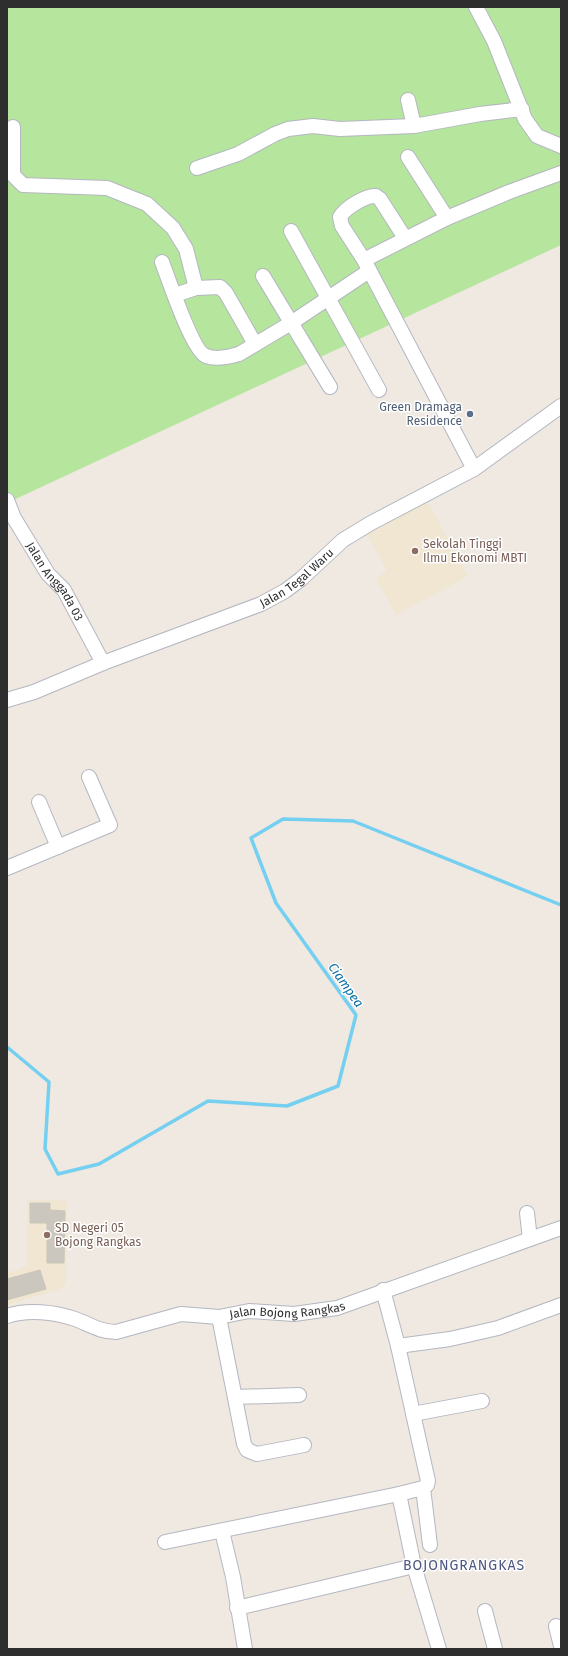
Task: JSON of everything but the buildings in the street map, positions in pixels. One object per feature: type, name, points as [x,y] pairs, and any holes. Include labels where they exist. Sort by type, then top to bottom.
[{"type":"street","points":[[476,7],[494,41],[525,119],[537,136],[561,146]]},
{"type":"street","points":[[408,100],[414,126]]},
{"type":"street","points":[[197,168],[238,154],[275,134],[288,129],[313,126],[340,129],[414,126],[480,114],[522,109]]},
{"type":"street","points":[[13,127],[13,175],[18,181],[23,185],[107,188],[146,204],[173,228],[186,249],[196,288]]},
{"type":"street","points":[[408,157],[447,218]]},
{"type":"street","points":[[162,262],[195,344],[205,356],[230,357],[291,323],[328,298],[366,266],[405,238],[447,218],[509,192],[561,173]]},
{"type":"street","points":[[405,238],[380,199],[376,196],[369,196],[345,211],[340,217],[342,226],[366,266],[474,469]]},
{"type":"street","points":[[291,231],[379,390]]},
{"type":"street","points":[[263,276],[330,388]]},
{"type":"street","points":[[175,295],[196,288],[220,287],[226,293],[255,344]]},
{"type":"street","name":"Jalan Tegal Waru","points":[[7,700],[34,692],[103,663],[261,604],[285,591],[333,548],[354,533],[474,469],[561,406]]},
{"type":"street","name":"Jalan Anggada 03","points":[[7,500],[14,518],[48,574],[64,590],[103,663]]},
{"type":"street","points":[[7,868],[110,825],[89,777]]},
{"type":"street","points":[[39,802],[58,847]]},
{"type":"street","points":[[527,1213],[530,1239]]},
{"type":"street","name":"Jalan Bojong Rangkas","points":[[7,1316],[25,1312],[50,1314],[73,1319],[105,1332],[116,1332],[181,1314],[219,1317],[249,1311],[294,1314],[337,1308],[383,1290],[561,1228]]},
{"type":"street","points":[[165,1542],[399,1494],[423,1488],[427,1485],[428,1481],[398,1346],[383,1290]]},
{"type":"street","points":[[398,1346],[450,1338],[498,1328],[561,1305]]},
{"type":"street","points":[[219,1317],[244,1444],[247,1450],[257,1454],[304,1446]]},
{"type":"street","points":[[235,1397],[299,1395]]},
{"type":"street","points":[[413,1414],[482,1401]]},
{"type":"street","points":[[423,1488],[430,1545]]},
{"type":"street","points":[[399,1494],[414,1566],[439,1649]]},
{"type":"street","points":[[222,1531],[233,1577],[245,1649]]},
{"type":"street","points":[[237,1608],[414,1566]]},
{"type":"street","points":[[485,1611],[495,1649]]},
{"type":"street","points":[[556,1626],[561,1646]]},
{"type":"shaded area","name":"Sekolah Tinggi Ilmu Ekonomi MBTI","points":[[425,497],[468,576],[396,615],[376,578],[387,571],[365,530]]},
{"type":"shaded area","name":"SD Negeri 05 Bojong Rangkas","points":[[27,1199],[65,1201],[67,1204],[66,1283],[61,1289],[7,1305],[7,1273],[27,1266]]},
{"type":"green space","points":[[7,7],[561,7],[561,245],[7,503]]},
{"type":"waterway","name":"Ciampea","points":[[7,1047],[49,1082],[45,1149],[58,1174],[99,1164],[208,1101],[287,1106],[338,1086],[356,1015],[276,903],[251,838],[283,819],[353,821],[561,905]]},
{"type":"place","name":"Green Dramaga Residence","points":[[470,414]]},
{"type":"place","name":"Sekolah Tinggi Ilmu Ekonomi MBTI","points":[[415,551]]},
{"type":"place","name":"SD Negeri 05 Bojong Rangkas","points":[[47,1235]]},
{"type":"district","name":"BOJONGRANGKAS","points":[[464,1565]]}]
